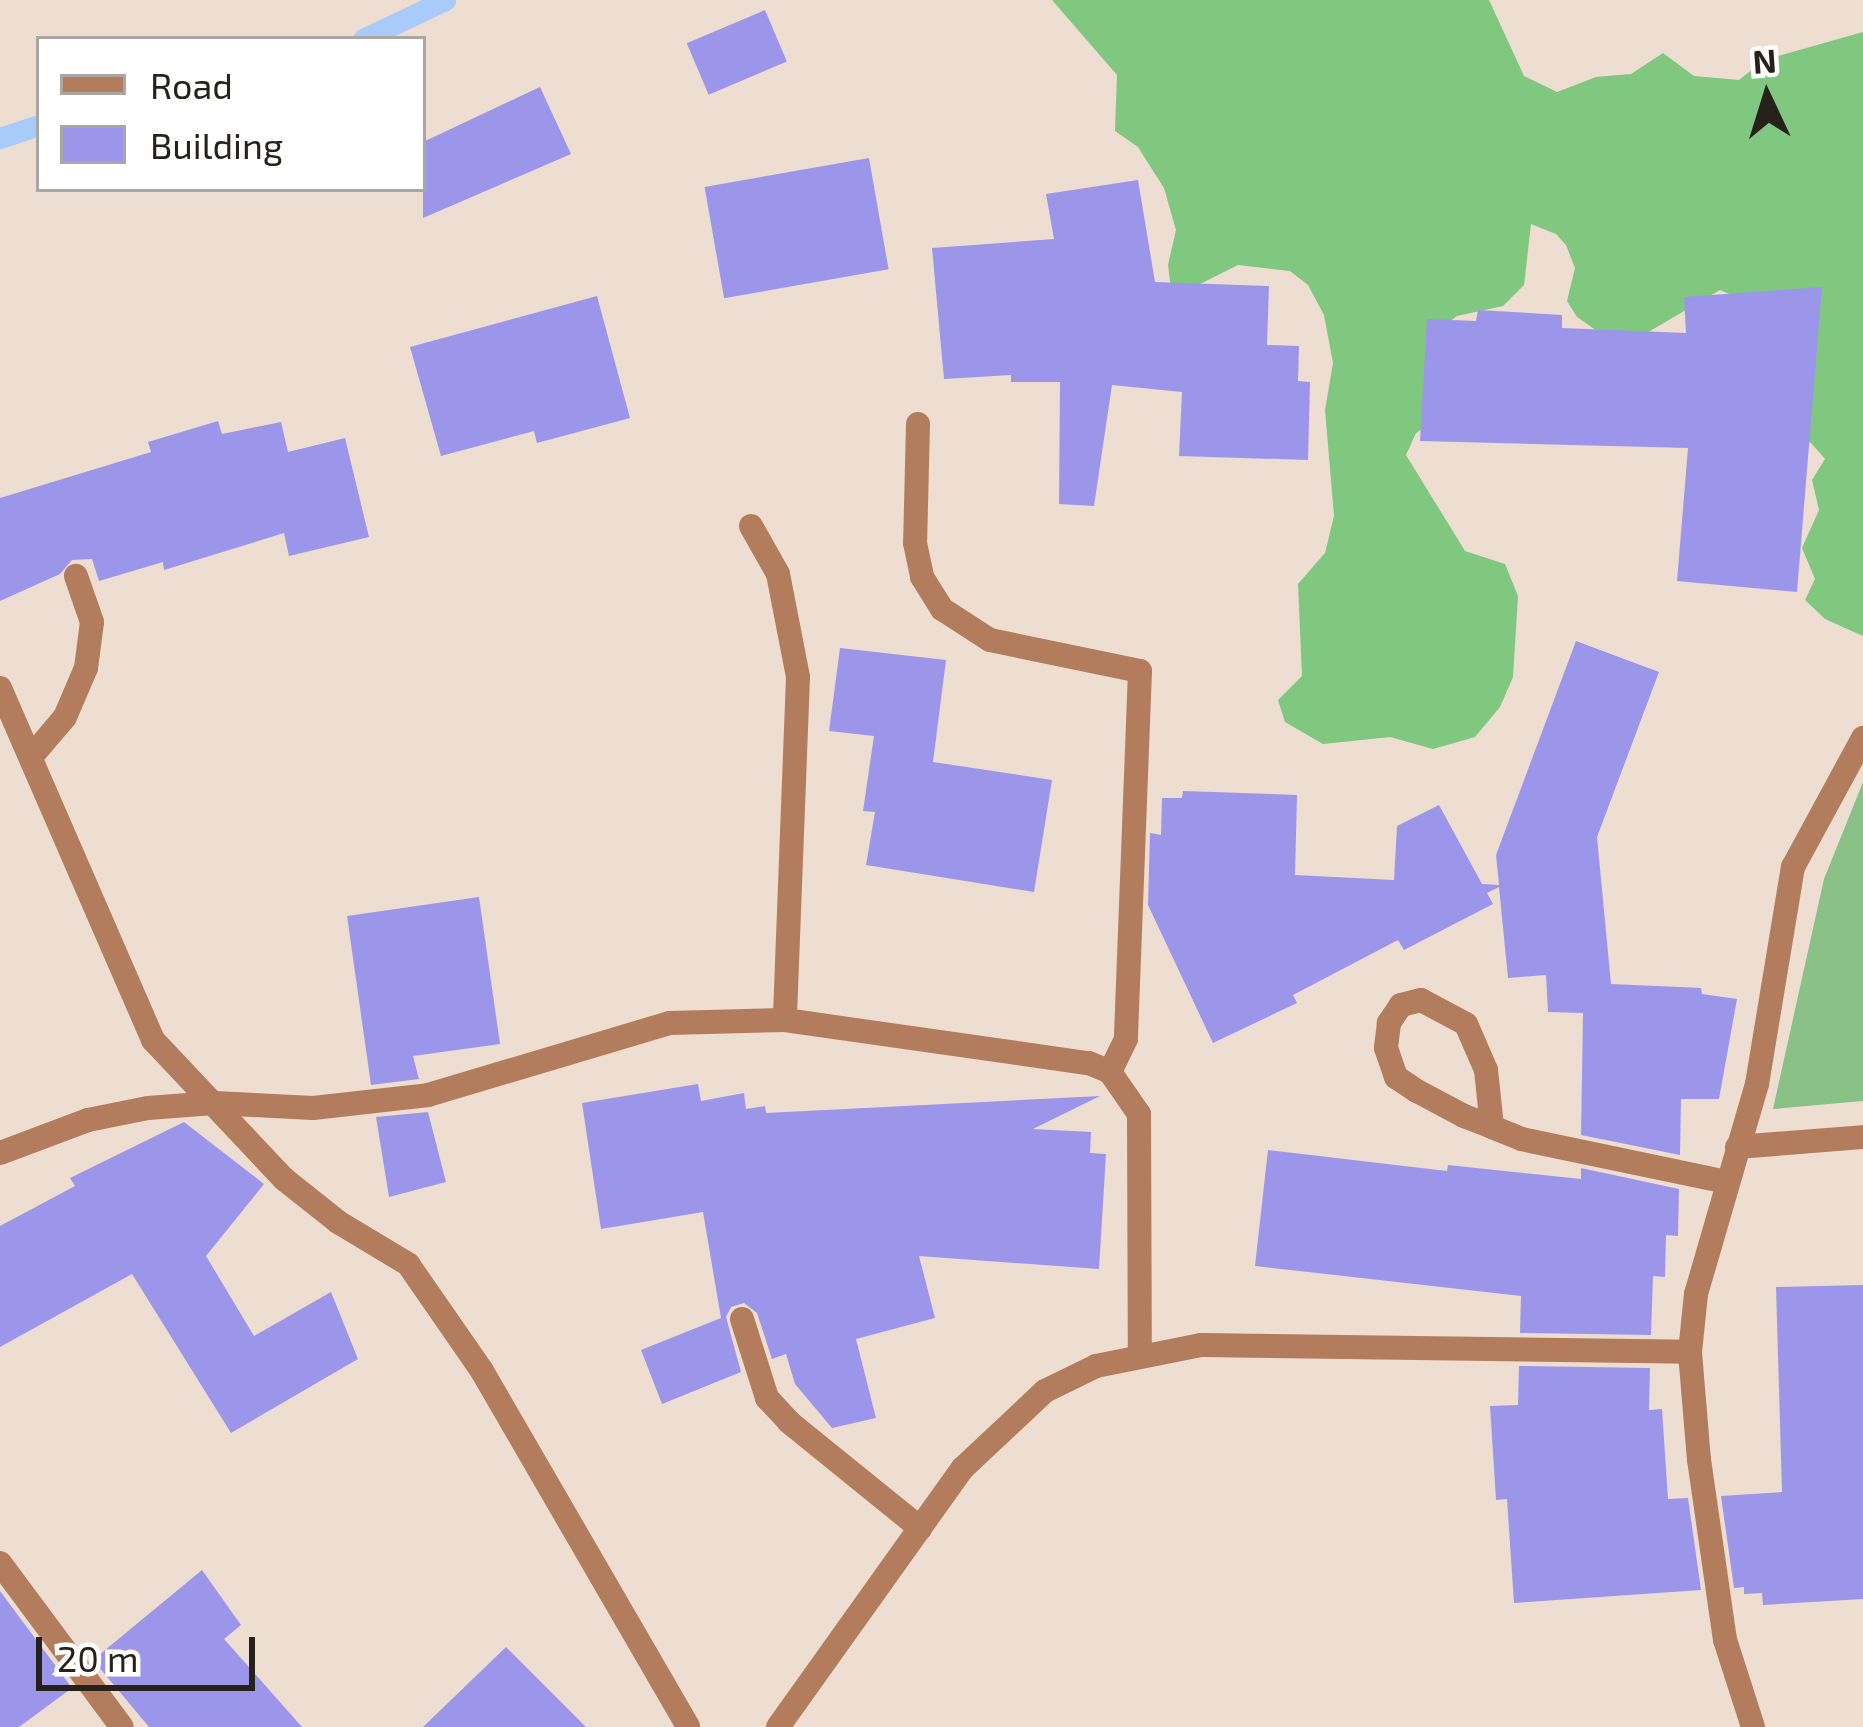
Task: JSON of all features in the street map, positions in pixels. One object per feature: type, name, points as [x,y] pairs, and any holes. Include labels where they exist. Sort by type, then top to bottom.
[{"type":"street","points":[[918,424],[915,543],[922,577],[942,609],[990,640],[1139,671],[1126,1039],[1110,1072]]},
{"type":"street","points":[[751,526],[778,574],[798,677],[785,1020]]},
{"type":"street","points":[[31,758],[65,717],[86,668],[92,622],[76,576]]},
{"type":"street","points":[[0,688],[153,1040],[173,1067],[214,1103],[284,1179],[338,1222],[408,1264],[482,1370],[688,1727]]},
{"type":"street","points":[[1753,1727],[1725,1640],[1690,1352],[1696,1294],[1756,1084],[1793,867],[1863,738]]},
{"type":"street","points":[[1492,1127],[1486,1070],[1466,1024],[1421,1000],[1401,1005],[1389,1023],[1386,1048],[1396,1077],[1492,1127],[1589,1157],[1726,1182]]},
{"type":"street","points":[[0,1153],[88,1120],[148,1108],[214,1103],[313,1108],[428,1095],[670,1024],[785,1020],[1038,1054],[1089,1063],[1110,1072],[1138,1114],[1140,1353]]},
{"type":"street","points":[[1737,1147],[1863,1137]]},
{"type":"street","points":[[742,1319],[767,1398],[789,1422],[920,1528]]},
{"type":"street","points":[[778,1727],[963,1468],[1045,1391],[1096,1366],[1140,1353],[1201,1345],[1690,1352]]},
{"type":"street","points":[[0,1563],[122,1727]]},
{"type":"green space","points":[[1052,0],[1489,0],[1524,76],[1557,92],[1596,77],[1631,74],[1663,53],[1694,76],[1739,80],[1764,60],[1863,32],[1863,636],[1825,619],[1805,600],[1815,579],[1802,548],[1819,510],[1812,480],[1825,459],[1811,443],[1770,423],[1743,300],[1720,290],[1633,341],[1607,338],[1577,317],[1567,301],[1575,268],[1566,245],[1556,234],[1531,224],[1524,285],[1503,306],[1457,316],[1435,333],[1440,418],[1416,433],[1406,455],[1465,551],[1505,564],[1518,596],[1513,677],[1500,707],[1475,737],[1433,749],[1390,737],[1323,744],[1285,722],[1278,700],[1302,676],[1298,584],[1325,553],[1334,516],[1325,410],[1333,363],[1324,315],[1308,285],[1290,271],[1238,265],[1172,298],[1168,265],[1176,230],[1164,188],[1138,147],[1115,131],[1117,75]]},
{"type":"green space","points":[[1863,782],[1863,1101],[1773,1109],[1824,879]]},
{"type":"building","points":[[765,10],[787,62],[709,95],[687,43]]},
{"type":"building","points":[[540,87],[571,154],[423,218],[426,141]]},
{"type":"building","points":[[869,158],[889,269],[724,298],[705,187]]},
{"type":"building","points":[[1138,180],[1155,282],[1269,286],[1267,345],[1299,346],[1298,381],[1310,382],[1308,460],[1179,456],[1182,392],[1112,385],[1094,506],[1059,504],[1060,382],[1011,382],[1011,375],[944,379],[932,248],[1054,239],[1046,194]]},
{"type":"building","points":[[1822,287],[1797,592],[1677,581],[1688,448],[1420,441],[1427,319],[1476,321],[1478,310],[1562,315],[1562,328],[1686,333],[1684,297]]},
{"type":"building","points":[[597,296],[630,418],[537,443],[534,431],[441,456],[410,347]]},
{"type":"building","points":[[218,421],[222,434],[281,422],[288,452],[345,438],[369,537],[289,556],[284,533],[164,570],[163,562],[99,581],[92,559],[72,560],[60,574],[0,601],[0,498],[151,452],[148,442]]},
{"type":"building","points":[[1576,641],[1659,672],[1597,837],[1611,984],[1701,988],[1702,994],[1737,999],[1719,1099],[1681,1099],[1680,1155],[1581,1135],[1583,1013],[1548,1012],[1546,975],[1508,978],[1499,887],[1487,893],[1493,904],[1404,950],[1398,940],[1293,995],[1297,1003],[1213,1043],[1148,905],[1150,833],[1161,835],[1162,798],[1182,798],[1183,791],[1297,795],[1295,875],[1394,880],[1397,826],[1439,805],[1482,884],[1499,885],[1496,855]]},
{"type":"building","points":[[840,648],[946,660],[933,762],[1052,780],[1034,892],[866,865],[875,812],[863,811],[874,736],[829,731]]},
{"type":"building","points":[[479,897],[500,1044],[413,1056],[419,1079],[371,1085],[347,916]]},
{"type":"building","points":[[698,1084],[701,1101],[744,1093],[746,1109],[765,1106],[766,1113],[1100,1096],[1033,1129],[1091,1132],[1090,1153],[1106,1154],[1099,1269],[919,1256],[935,1318],[856,1339],[876,1418],[832,1428],[795,1384],[786,1354],[772,1359],[757,1313],[744,1303],[731,1307],[726,1317],[741,1372],[662,1404],[641,1350],[721,1318],[703,1212],[601,1229],[582,1103]]},
{"type":"building","points":[[428,1112],[446,1182],[389,1197],[376,1117]]},
{"type":"building","points":[[184,1122],[264,1184],[206,1256],[254,1336],[331,1292],[358,1359],[231,1433],[132,1274],[0,1347],[0,1226],[75,1186],[70,1178]]},
{"type":"building","points":[[1268,1150],[1447,1171],[1448,1165],[1581,1179],[1581,1168],[1679,1189],[1678,1236],[1666,1235],[1665,1277],[1653,1276],[1651,1335],[1520,1333],[1521,1296],[1255,1266]]},
{"type":"building","points":[[1863,1285],[1863,1599],[1763,1605],[1762,1593],[1744,1594],[1744,1587],[1734,1588],[1721,1496],[1782,1492],[1776,1287]]},
{"type":"building","points":[[1519,1366],[1650,1368],[1649,1410],[1662,1409],[1668,1499],[1688,1498],[1701,1590],[1514,1603],[1507,1499],[1496,1500],[1490,1406],[1518,1405]]},
{"type":"building","points":[[202,1570],[241,1625],[224,1639],[302,1727],[149,1727],[93,1660]]},
{"type":"building","points":[[0,1591],[72,1688],[19,1727],[0,1727]]},
{"type":"building","points":[[506,1647],[586,1727],[423,1727]]},
{"type":"waterway","points":[[369,36],[445,0]]},
{"type":"waterway","points":[[0,138],[36,126]]}]
